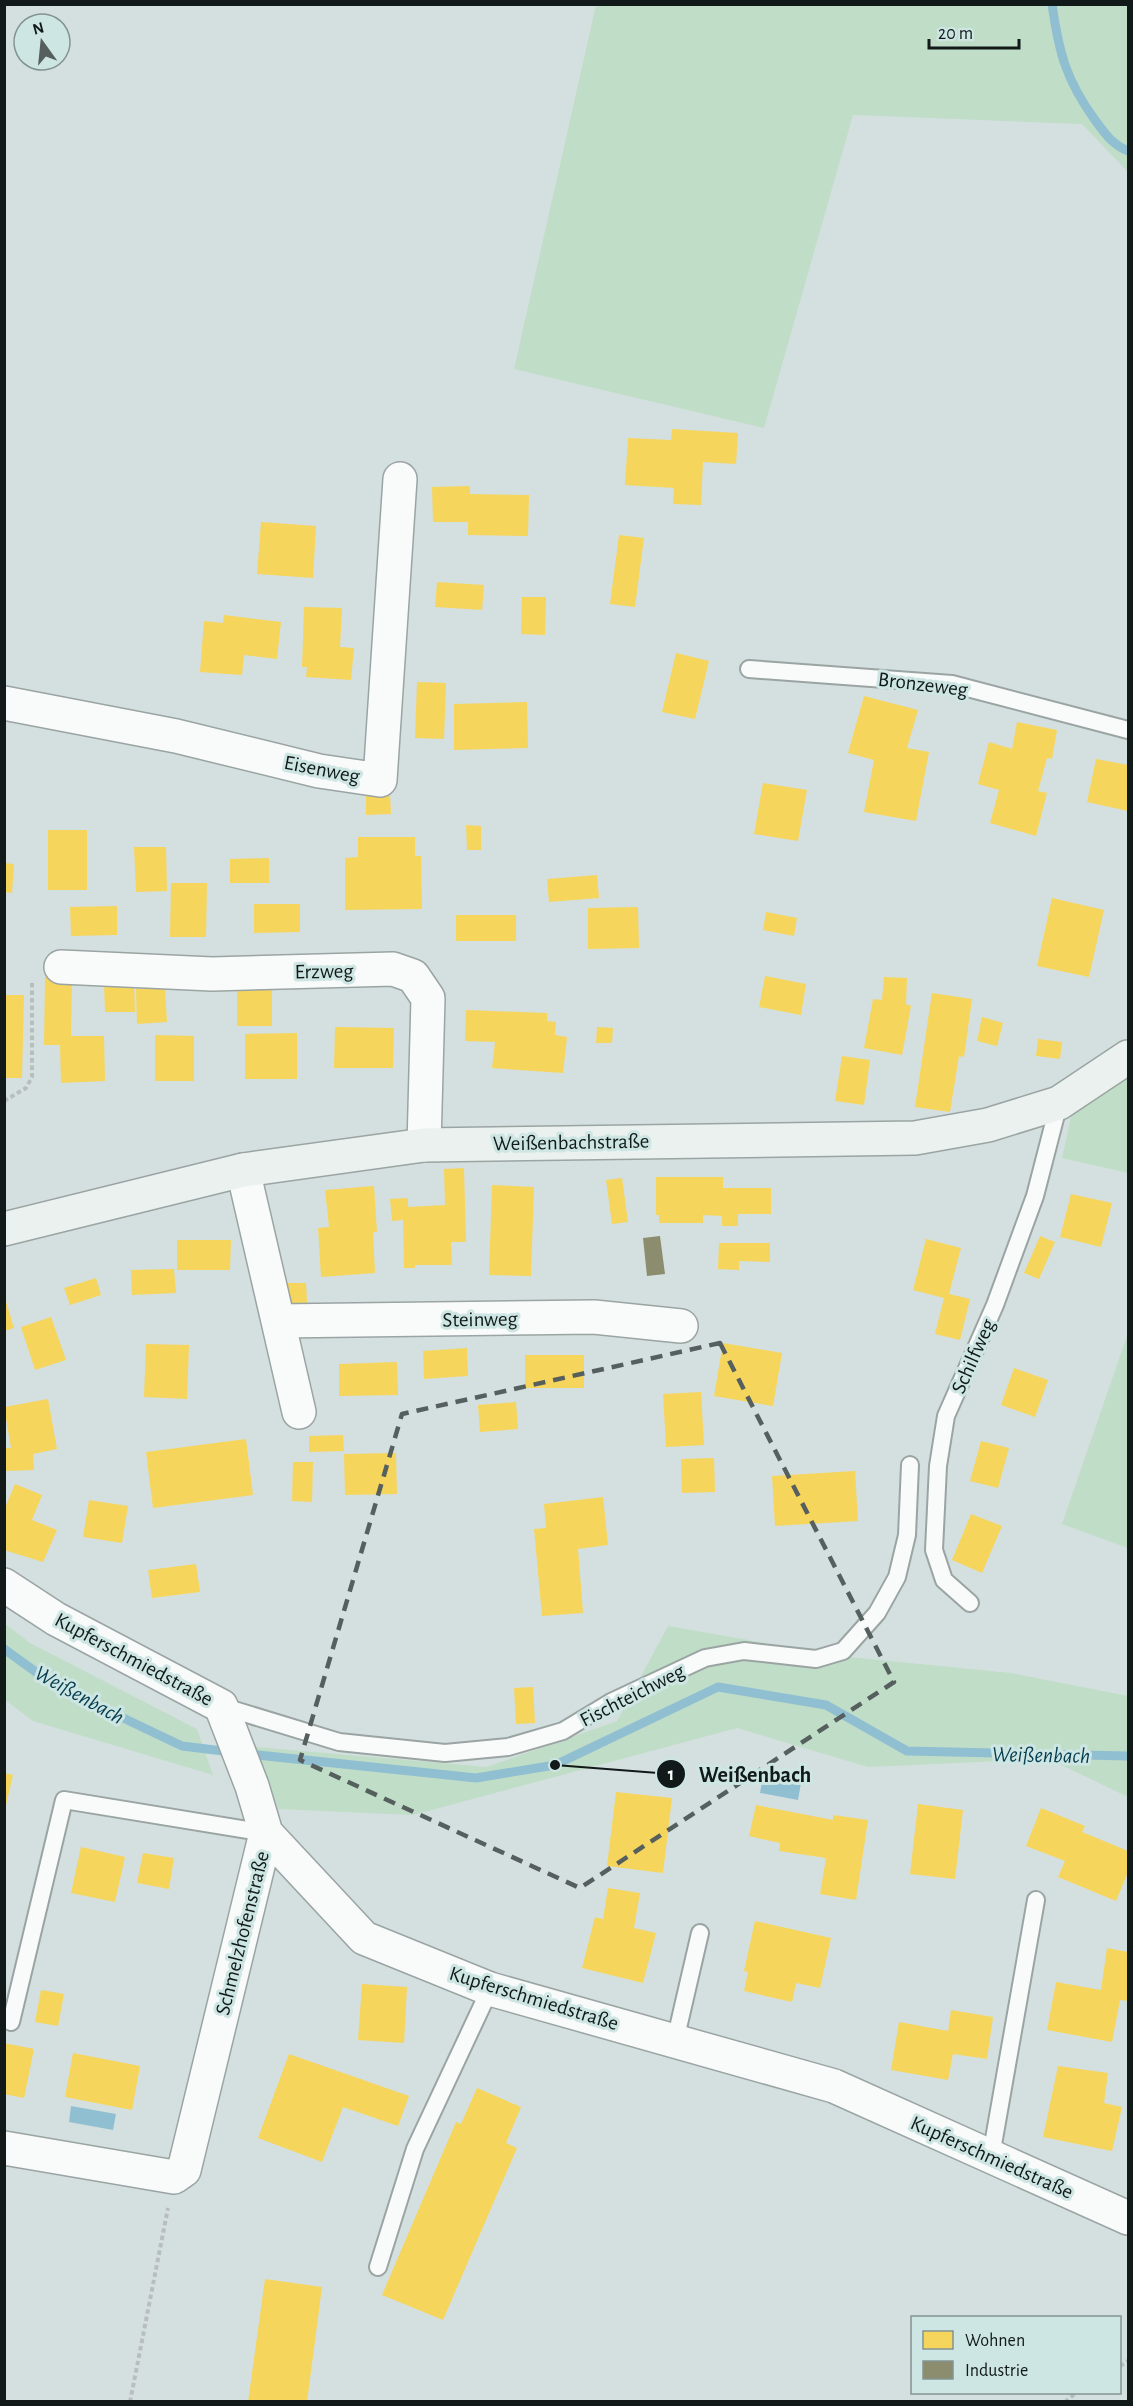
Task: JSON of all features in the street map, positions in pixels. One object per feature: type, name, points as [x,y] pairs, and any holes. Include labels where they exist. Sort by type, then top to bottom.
[{"type":"main road","name":"Weißenbachstraße","points":[[4,1229],[243,1170],[424,1145],[915,1138],[988,1125],[1059,1103],[1128,1057]]},
{"type":"street","name":"Eisenweg","points":[[4,703],[176,736],[319,771],[380,780],[400,479]]},
{"type":"street","name":"Erzweg","points":[[47,973],[212,974],[393,969],[413,976],[428,998],[424,1145]]},
{"type":"street","points":[[243,1170],[299,1412]]},
{"type":"street","name":"Steinweg","points":[[278,1321],[594,1317],[681,1326]]},
{"type":"street","name":"Kupferschmiedstraße","points":[[4,1585],[56,1619],[227,1720],[252,1785],[267,1833],[364,1938],[490,1989],[834,2086],[1128,2218]]},
{"type":"street","name":"Schmelzhofenstraße","points":[[174,2177],[184,2170],[267,1833]]},
{"type":"street","points":[[4,2148],[174,2177]]},
{"type":"lane","name":"Bronzeweg","points":[[749,669],[952,684],[1128,730]]},
{"type":"lane","name":"Schilfweg","points":[[970,1604],[944,1580],[934,1550],[938,1466],[946,1416],[995,1305],[1035,1196],[1059,1103]]},
{"type":"lane","name":"Fischteichweg","points":[[227,1720],[339,1742],[456,1752],[508,1747],[563,1731],[611,1702],[705,1658],[744,1651],[816,1659],[843,1652],[877,1613],[897,1577],[907,1535],[910,1465]]},
{"type":"lane","name":"Schmelzhofenstraße","points":[[11,2022],[64,1800],[267,1833]]},
{"type":"lane","points":[[991,2156],[1036,1900]]},
{"type":"lane","points":[[675,2041],[700,1933]]},
{"type":"lane","points":[[378,2267],[415,2149],[490,1989]]},
{"type":"path","points":[[4,1101],[26,1088],[32,1077],[47,973]]},
{"type":"path","points":[[130,2402],[174,2177]]},
{"type":"highlighted area","points":[[720,1343],[894,1682],[580,1888],[300,1760],[402,1414]]},
{"type":"green space","points":[[596,5],[1128,5],[1128,172],[1082,124],[853,115],[764,428],[514,369]]},
{"type":"green space","points":[[1128,1070],[1128,1173],[1062,1158],[1073,1108]]},
{"type":"green space","points":[[1128,1333],[1128,1548],[1062,1524]]},
{"type":"green space","points":[[4,1623],[30,1643],[197,1729],[213,1775],[33,1721],[5,1700]]},
{"type":"green space","points":[[668,1626],[839,1656],[1011,1673],[1128,1696],[1128,1797],[1049,1759],[868,1767],[737,1728],[413,1815],[278,1809],[256,1747],[487,1767],[617,1721]]},
{"type":"water","points":[[763,1777],[801,1783],[798,1800],[760,1793]]},
{"type":"water","points":[[71,2106],[116,2114],[113,2130],[69,2122]]},
{"type":"building: Wohnen","points":[[672,429],[738,433],[736,464],[703,462],[701,505],[673,504],[674,488],[625,485],[628,438],[671,440]]},
{"type":"building: Wohnen","points":[[470,486],[470,494],[529,495],[528,536],[468,535],[468,522],[433,522],[432,487]]},
{"type":"building: Wohnen","points":[[261,522],[316,526],[313,578],[257,574]]},
{"type":"building: Wohnen","points":[[619,535],[644,538],[635,607],[610,604]]},
{"type":"building: Wohnen","points":[[437,582],[484,585],[482,610],[435,607]]},
{"type":"building: Wohnen","points":[[522,597],[546,597],[545,635],[521,634]]},
{"type":"building: Wohnen","points":[[304,607],[342,608],[340,647],[354,648],[351,680],[306,677],[307,667],[302,667]]},
{"type":"building: Wohnen","points":[[224,615],[281,622],[277,659],[244,655],[242,675],[200,672],[204,621],[223,623]]},
{"type":"building: Wohnen","points":[[676,653],[709,661],[695,719],[662,712]]},
{"type":"building: Wohnen","points":[[417,682],[446,683],[444,739],[415,738]]},
{"type":"building: Wohnen","points":[[864,696],[918,710],[907,748],[929,752],[916,821],[864,812],[874,760],[848,753]]},
{"type":"building: Wohnen","points":[[527,702],[528,748],[454,750],[454,704]]},
{"type":"building: Wohnen","points":[[1017,722],[1057,730],[1052,759],[1047,758],[1038,791],[1047,793],[1036,836],[990,823],[999,790],[978,784],[989,742],[1012,749]]},
{"type":"building: Wohnen","points":[[1096,759],[1128,765],[1128,811],[1087,802]]},
{"type":"building: Wohnen","points":[[763,783],[807,790],[798,841],[754,834]]},
{"type":"building: Wohnen","points":[[390,795],[391,814],[366,815],[366,796]]},
{"type":"building: Wohnen","points":[[466,825],[481,826],[481,850],[467,850]]},
{"type":"building: Wohnen","points":[[48,830],[87,830],[87,890],[48,890]]},
{"type":"building: Wohnen","points":[[358,837],[415,837],[415,856],[421,856],[422,909],[345,910],[345,858],[358,857]]},
{"type":"building: Wohnen","points":[[134,847],[166,847],[167,891],[136,892]]},
{"type":"building: Wohnen","points":[[269,858],[269,883],[230,883],[230,859]]},
{"type":"building: Wohnen","points":[[4,863],[14,864],[12,893],[4,892]]},
{"type":"building: Wohnen","points":[[597,875],[599,898],[549,902],[547,879]]},
{"type":"building: Wohnen","points":[[171,883],[207,883],[206,937],[170,937]]},
{"type":"building: Wohnen","points":[[1052,898],[1104,910],[1089,977],[1037,966]]},
{"type":"building: Wohnen","points":[[254,904],[300,904],[300,932],[254,933]]},
{"type":"building: Wohnen","points":[[117,906],[117,935],[71,936],[70,907]]},
{"type":"building: Wohnen","points":[[638,907],[639,948],[588,949],[588,908]]},
{"type":"building: Wohnen","points":[[766,912],[797,918],[794,936],[763,930]]},
{"type":"building: Wohnen","points":[[456,915],[516,915],[516,941],[456,941]]},
{"type":"building: Wohnen","points":[[765,976],[806,984],[801,1015],[759,1007]]},
{"type":"building: Wohnen","points":[[45,977],[72,978],[71,1036],[104,1036],[105,1081],[61,1083],[60,1045],[44,1045]]},
{"type":"building: Wohnen","points":[[884,977],[907,978],[906,1004],[911,1006],[902,1055],[864,1048],[873,999],[882,1000]]},
{"type":"building: Wohnen","points":[[134,982],[135,1012],[105,1012],[104,983]]},
{"type":"building: Wohnen","points":[[165,988],[167,1022],[137,1024],[136,989]]},
{"type":"building: Wohnen","points":[[237,989],[272,989],[272,1026],[237,1026]]},
{"type":"building: Wohnen","points":[[932,993],[972,999],[964,1057],[959,1056],[950,1112],[915,1107]]},
{"type":"building: Wohnen","points":[[4,995],[24,995],[22,1078],[4,1078]]},
{"type":"building: Wohnen","points":[[466,1010],[547,1013],[547,1021],[556,1022],[555,1035],[567,1037],[563,1073],[492,1068],[495,1042],[465,1041]]},
{"type":"building: Wohnen","points":[[982,1017],[1003,1023],[997,1046],[977,1041]]},
{"type":"building: Wohnen","points":[[335,1027],[394,1028],[393,1068],[334,1068]]},
{"type":"building: Wohnen","points":[[597,1027],[613,1028],[612,1043],[596,1043]]},
{"type":"building: Wohnen","points":[[297,1033],[297,1079],[245,1079],[245,1034]]},
{"type":"building: Wohnen","points":[[155,1035],[194,1036],[194,1081],[155,1081]]},
{"type":"building: Wohnen","points":[[1038,1039],[1062,1042],[1060,1059],[1036,1056]]},
{"type":"building: Wohnen","points":[[842,1056],[870,1060],[864,1105],[835,1101]]},
{"type":"building: Wohnen","points":[[464,1168],[466,1242],[451,1242],[452,1265],[415,1265],[415,1268],[404,1268],[403,1220],[392,1221],[390,1199],[408,1198],[408,1207],[445,1205],[444,1169]]},
{"type":"building: Wohnen","points":[[656,1177],[723,1177],[723,1188],[771,1188],[771,1214],[738,1214],[738,1226],[722,1226],[722,1216],[703,1215],[703,1223],[659,1223],[659,1215],[656,1215]]},
{"type":"building: Wohnen","points":[[622,1178],[628,1222],[612,1224],[606,1180]]},
{"type":"building: Wohnen","points":[[492,1185],[534,1187],[531,1276],[489,1275]]},
{"type":"building: Wohnen","points":[[374,1186],[377,1232],[373,1232],[375,1273],[321,1277],[318,1228],[329,1227],[325,1190]]},
{"type":"building: Wohnen","points":[[1071,1194],[1112,1203],[1101,1247],[1060,1237]]},
{"type":"building: Wohnen","points":[[1040,1236],[1055,1242],[1039,1279],[1024,1273]]},
{"type":"building: Wohnen","points":[[926,1239],[961,1248],[949,1294],[970,1299],[960,1340],[935,1334],[944,1298],[913,1290]]},
{"type":"building: Wohnen","points":[[177,1240],[231,1240],[230,1270],[177,1270]]},
{"type":"building: Wohnen","points":[[719,1243],[770,1243],[770,1262],[739,1261],[739,1270],[718,1269]]},
{"type":"building: Wohnen","points":[[174,1269],[176,1293],[132,1295],[131,1270]]},
{"type":"building: Wohnen","points":[[96,1278],[101,1295],[70,1305],[64,1288]]},
{"type":"building: Wohnen","points":[[285,1283],[306,1283],[307,1303],[285,1304]]},
{"type":"building: Wohnen","points":[[4,1295],[14,1328],[4,1331]]},
{"type":"building: Wohnen","points":[[51,1317],[66,1360],[35,1370],[21,1327]]},
{"type":"building: Wohnen","points":[[723,1343],[782,1353],[773,1406],[714,1396]]},
{"type":"building: Wohnen","points":[[146,1344],[189,1345],[187,1399],[144,1397]]},
{"type":"building: Wohnen","points":[[467,1348],[468,1376],[424,1379],[423,1351]]},
{"type":"building: Wohnen","points":[[525,1355],[584,1355],[584,1388],[525,1388]]},
{"type":"building: Wohnen","points":[[397,1362],[398,1395],[339,1396],[339,1364]]},
{"type":"building: Wohnen","points":[[1014,1368],[1048,1380],[1035,1417],[1001,1405]]},
{"type":"building: Wohnen","points":[[701,1392],[704,1445],[666,1447],[663,1394]]},
{"type":"building: Wohnen","points":[[48,1399],[57,1449],[33,1454],[34,1470],[5,1471],[5,1448],[11,1448],[4,1407]]},
{"type":"building: Wohnen","points":[[516,1402],[518,1429],[480,1432],[478,1405]]},
{"type":"building: Wohnen","points":[[343,1435],[344,1451],[309,1452],[309,1436]]},
{"type":"building: Wohnen","points":[[246,1439],[253,1495],[153,1508],[146,1452]]},
{"type":"building: Wohnen","points":[[981,1441],[1009,1448],[998,1488],[970,1481]]},
{"type":"building: Wohnen","points":[[396,1453],[397,1494],[345,1495],[344,1454]]},
{"type":"building: Wohnen","points":[[714,1458],[715,1492],[682,1493],[681,1459]]},
{"type":"building: Wohnen","points":[[293,1462],[313,1462],[312,1502],[292,1501]]},
{"type":"building: Wohnen","points":[[855,1471],[858,1521],[775,1526],[772,1476]]},
{"type":"building: Wohnen","points":[[15,1484],[42,1495],[32,1520],[57,1530],[43,1562],[4,1550],[4,1510]]},
{"type":"building: Wohnen","points":[[603,1497],[608,1545],[578,1549],[583,1613],[542,1616],[534,1529],[546,1528],[544,1504]]},
{"type":"building: Wohnen","points":[[89,1500],[128,1506],[122,1543],[83,1537]]},
{"type":"building: Wohnen","points":[[971,1514],[1002,1526],[982,1573],[952,1560]]},
{"type":"building: Wohnen","points":[[196,1564],[200,1592],[152,1598],[148,1570]]},
{"type":"building: Wohnen","points":[[533,1687],[535,1723],[516,1724],[514,1688]]},
{"type":"building: Wohnen","points":[[4,1773],[13,1775],[5,1809],[4,1809]]},
{"type":"building: Wohnen","points":[[616,1792],[672,1798],[663,1873],[607,1866]]},
{"type":"building: Wohnen","points":[[918,1804],[963,1810],[955,1879],[910,1874]]},
{"type":"building: Wohnen","points":[[756,1805],[833,1820],[833,1815],[868,1820],[856,1900],[820,1894],[826,1858],[779,1851],[780,1843],[749,1836]]},
{"type":"building: Wohnen","points":[[1041,1808],[1085,1826],[1082,1832],[1128,1851],[1128,1872],[1116,1901],[1058,1877],[1065,1861],[1026,1846]]},
{"type":"building: Wohnen","points":[[81,1847],[125,1857],[115,1902],[71,1893]]},
{"type":"building: Wohnen","points":[[143,1853],[174,1858],[169,1889],[137,1883]]},
{"type":"building: Wohnen","points":[[608,1888],[640,1893],[634,1928],[656,1933],[643,1983],[582,1968],[595,1917],[603,1919]]},
{"type":"building: Wohnen","points":[[755,1921],[831,1938],[820,1988],[796,1983],[792,2002],[744,1991],[748,1972],[744,1971]]},
{"type":"building: Wohnen","points":[[1107,1948],[1128,1952],[1128,2001],[1120,2000],[1112,2042],[1047,2030],[1056,1982],[1101,1990]]},
{"type":"building: Wohnen","points":[[362,1984],[407,1987],[404,2043],[358,2040]]},
{"type":"building: Wohnen","points":[[41,1990],[64,1994],[58,2026],[35,2022]]},
{"type":"building: Wohnen","points":[[951,2010],[993,2017],[987,2059],[953,2054],[948,2080],[891,2070],[899,2022],[948,2031]]},
{"type":"building: Wohnen","points":[[4,2043],[34,2049],[24,2098],[4,2094]]},
{"type":"building: Wohnen","points":[[73,2053],[140,2066],[132,2110],[65,2097]]},
{"type":"building: Wohnen","points":[[289,2054],[409,2096],[398,2126],[343,2107],[322,2162],[258,2138]]},
{"type":"building: Wohnen","points":[[1058,2066],[1108,2073],[1104,2103],[1122,2107],[1112,2151],[1043,2137]]},
{"type":"building: Wohnen","points":[[477,2088],[521,2107],[506,2143],[517,2148],[443,2320],[382,2295],[456,2122],[461,2124]]},
{"type":"building: Wohnen","points":[[265,2279],[322,2287],[307,2402],[248,2402]]},
{"type":"building: Industrie","points":[[660,1236],[665,1274],[647,1276],[643,1238]]},
{"type":"waterway","points":[[1052,4],[1061,52],[1070,79],[1085,106],[1106,135],[1128,151]]},
{"type":"waterway","name":"Weißenbach","points":[[4,1649],[54,1685],[182,1746],[231,1752]]},
{"type":"waterway","name":"Weißenbach","points":[[248,1754],[476,1778],[555,1765],[718,1687],[826,1705],[907,1751],[1128,1756]]},
{"type":"place","name":"Weißenbach","points":[[555,1765]]}]
